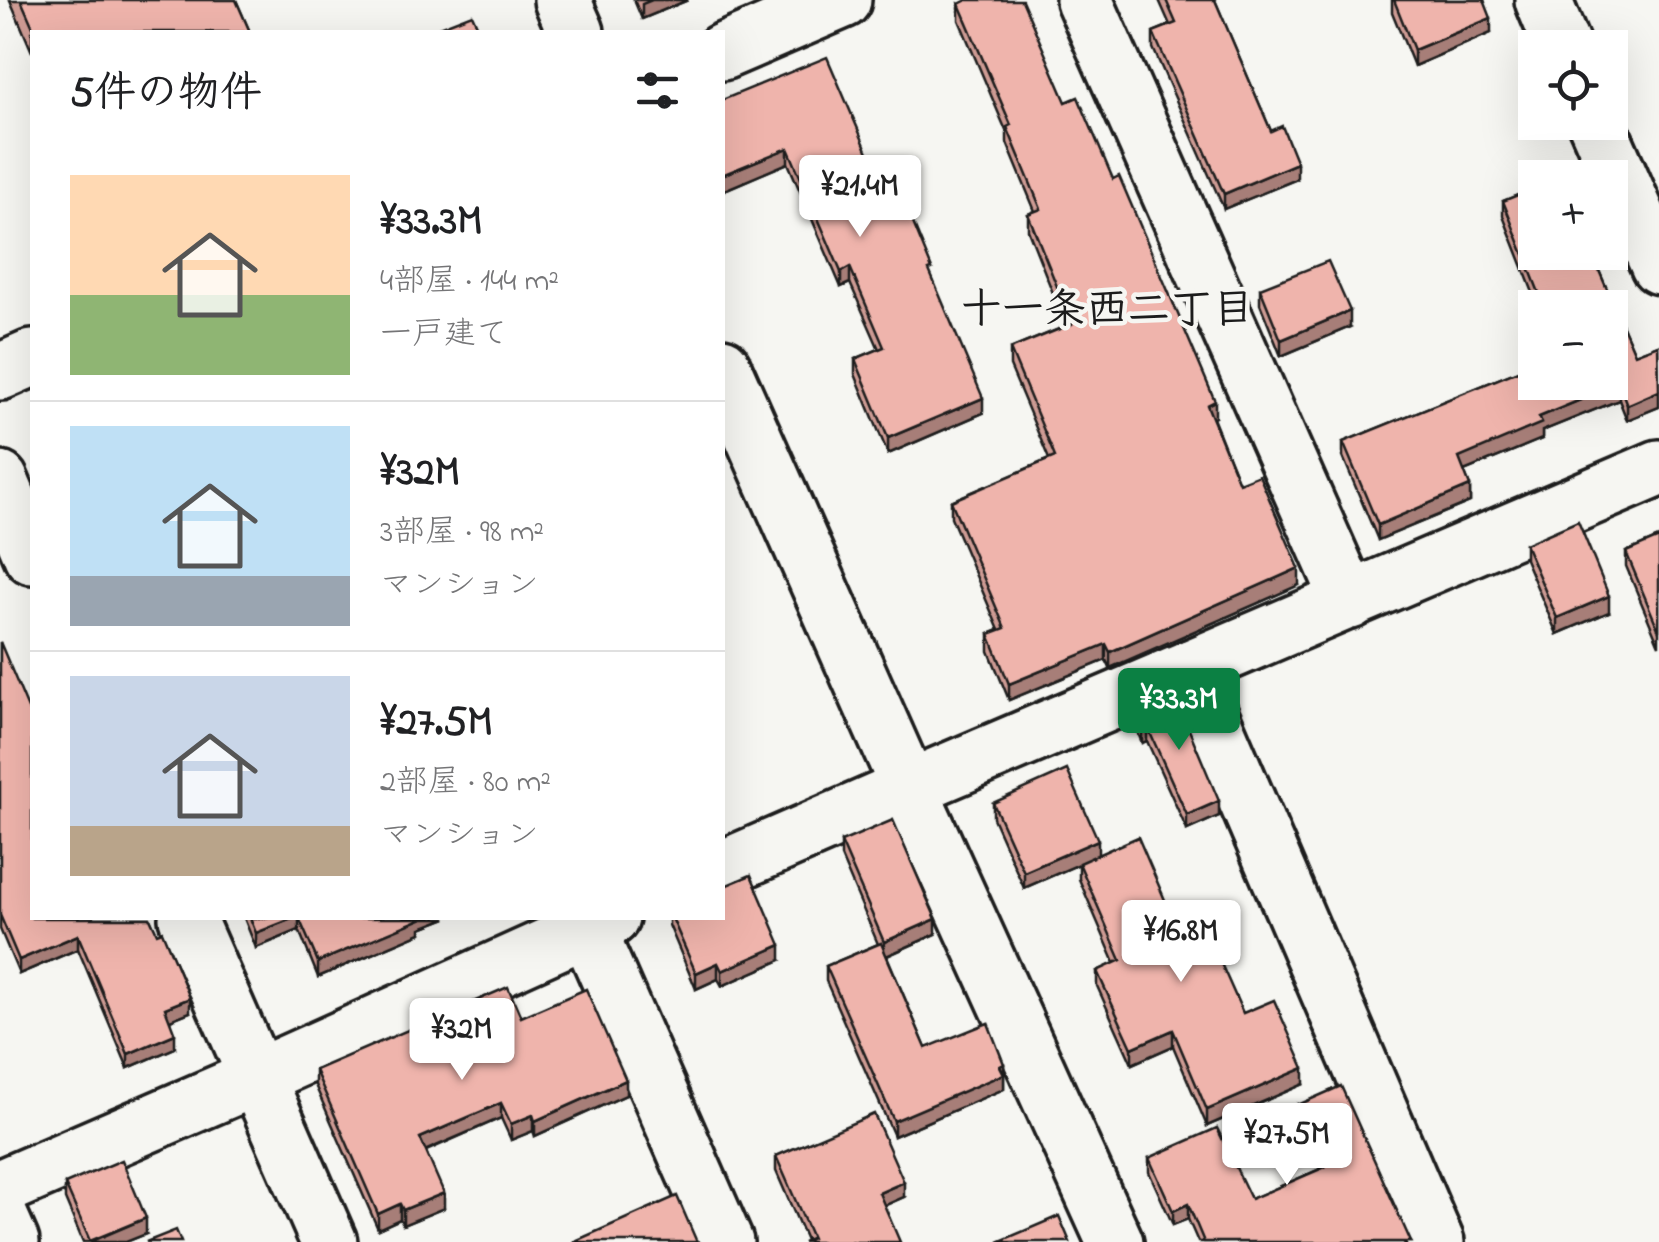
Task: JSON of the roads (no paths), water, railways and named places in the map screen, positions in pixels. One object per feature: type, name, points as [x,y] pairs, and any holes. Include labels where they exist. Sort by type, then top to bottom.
[{"type":"street","points":[[562,0],[575,30]]},
{"type":"street","points":[[725,51],[844,0]]},
{"type":"street","points":[[1084,0],[1350,601]]},
{"type":"street","points":[[1542,0],[1556,30]]},
{"type":"street","points":[[1604,140],[1659,266]]},
{"type":"street","points":[[0,372],[30,359]]},
{"type":"street","points":[[725,373],[1115,1242]]},
{"type":"street","points":[[725,868],[1659,468]]},
{"type":"street","points":[[0,480],[30,551]]},
{"type":"street","points":[[1190,668],[1436,1242]]},
{"type":"street","points":[[187,920],[329,1242]]},
{"type":"street","points":[[0,1188],[599,923],[725,1242]]},
{"type":"street","points":[[0,1216],[11,1242]]},
{"type":"district","name":"十一条西二丁目","points":[[1107,311]]}]
